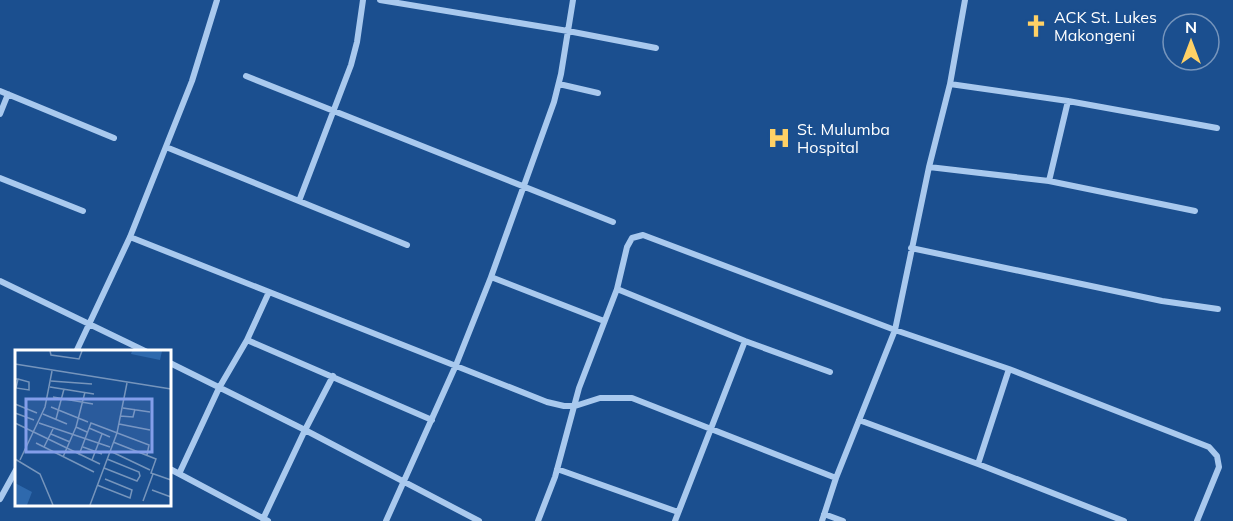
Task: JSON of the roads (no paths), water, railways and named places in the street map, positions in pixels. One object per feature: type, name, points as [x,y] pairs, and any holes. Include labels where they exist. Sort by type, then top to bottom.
[{"type":"street","points":[[76,350],[130,237],[192,81],[217,0]]},
{"type":"street","points":[[299,201],[351,65],[363,0]]},
{"type":"street","points":[[380,0],[656,48]]},
{"type":"street","points":[[386,521],[456,365],[491,278],[554,102],[573,0]]},
{"type":"street","points":[[843,521],[823,518],[836,478],[895,330],[928,167],[950,84],[965,0]]},
{"type":"street","points":[[246,76],[613,222]]},
{"type":"street","points":[[559,84],[598,93]]},
{"type":"street","points":[[950,84],[1068,101],[1217,128]]},
{"type":"street","points":[[0,91],[114,138]]},
{"type":"street","points":[[0,114],[8,94]]},
{"type":"street","points":[[1049,181],[1068,101]]},
{"type":"street","points":[[166,147],[407,245]]},
{"type":"street","points":[[928,167],[1049,181],[1195,211]]},
{"type":"street","points":[[0,178],[83,211]]},
{"type":"street","points":[[538,521],[557,469],[586,366],[617,289],[627,247],[632,238],[643,235],[895,330],[1009,369],[1209,447],[1217,456],[1219,467],[1197,521]]},
{"type":"street","points":[[130,237],[547,402],[575,406],[600,398],[632,398],[836,478]]},
{"type":"street","points":[[911,248],[1162,301],[1218,309]]},
{"type":"street","points":[[491,278],[604,321]]},
{"type":"street","points":[[0,281],[145,350]]},
{"type":"street","points":[[617,289],[745,341],[830,372]]},
{"type":"street","points":[[179,474],[219,388],[247,340],[269,292]]},
{"type":"street","points":[[247,340],[432,420]]},
{"type":"street","points":[[675,521],[709,428],[745,341]]},
{"type":"street","points":[[171,364],[305,430],[479,521]]},
{"type":"street","points":[[978,464],[1009,369]]},
{"type":"street","points":[[171,470],[266,520],[305,430],[333,376]]},
{"type":"street","points":[[859,420],[1124,521]]},
{"type":"street","points":[[557,469],[678,512]]},
{"type":"street","points":[[0,499],[15,472]]},
{"type":"place","name":"ACK St. Lukes Makongeni","points":[[1036,26]]},
{"type":"place","name":"St. Mulumba Hospital","points":[[779,138]]}]
